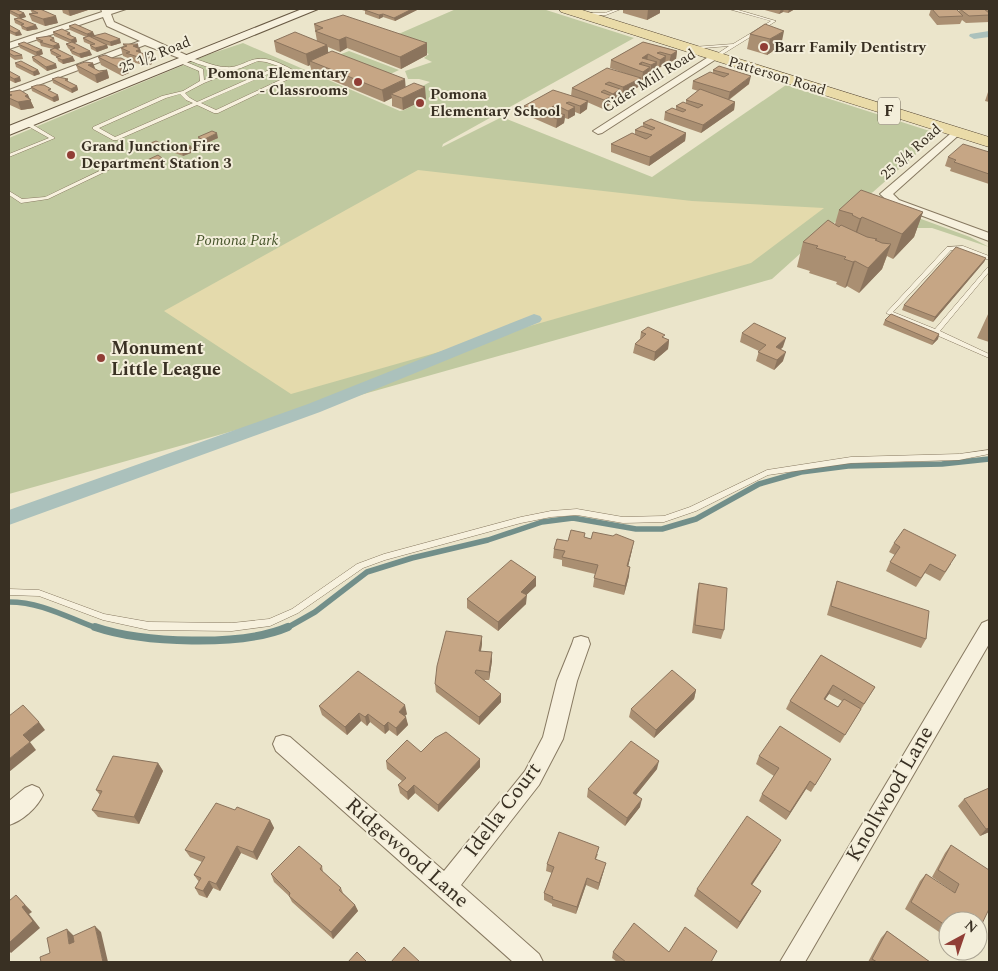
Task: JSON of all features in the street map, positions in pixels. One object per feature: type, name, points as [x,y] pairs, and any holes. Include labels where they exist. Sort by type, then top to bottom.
[{"type":"main road","name":"Patterson Road","points":[[566,9],[989,142]]},
{"type":"street","points":[[9,46],[105,11],[122,9]]},
{"type":"street","name":"25 1/2 Road","points":[[9,131],[312,9]]},
{"type":"street","points":[[105,11],[110,24],[148,41],[152,50],[184,61]]},
{"type":"street","points":[[9,93],[149,44]]},
{"type":"street","name":"Cider Mill Road","points":[[598,130],[716,56]]},
{"type":"street","name":"25 3/4 Road","points":[[956,132],[886,194],[895,202],[989,237]]},
{"type":"street","name":"Knollwood Lane","points":[[792,962],[989,628]]},
{"type":"street","name":"Idella Court","points":[[445,887],[532,778],[553,739],[567,681],[581,644]]},
{"type":"street","name":"Ridgewood Lane","points":[[283,744],[531,962]]},
{"type":"street","points":[[9,815],[32,795]]},
{"type":"lane","points":[[583,14],[606,14],[619,9]]},
{"type":"lane","points":[[716,56],[774,21],[731,9]]},
{"type":"lane","points":[[689,48],[736,44]]},
{"type":"lane","points":[[182,92],[188,99],[197,103],[216,112],[294,77],[295,73],[281,67],[264,60],[256,60],[182,92],[164,97],[95,128],[115,139],[197,103],[281,67]]},
{"type":"lane","points":[[184,61],[214,68],[236,68]]},
{"type":"lane","points":[[184,61],[201,70],[202,82]]},
{"type":"lane","points":[[9,156],[53,138],[28,124]]},
{"type":"lane","points":[[9,193],[21,201],[46,198],[116,165]]},
{"type":"lane","points":[[989,258],[963,248],[949,248],[889,313],[989,356]]},
{"type":"lane","points":[[936,332],[989,269]]},
{"type":"lane","points":[[9,592],[39,593],[103,617],[149,626],[232,627],[270,622],[295,612],[360,566],[384,556],[521,520],[551,514],[577,512],[623,520],[664,519],[693,509],[767,472],[851,460],[959,457],[989,452]]},
{"type":"green space","name":"Pomona Park","points":[[456,9],[543,9],[634,38],[443,144],[442,147],[502,117],[652,177],[786,85],[939,134],[873,192],[862,198],[772,279],[9,494],[9,138],[210,54],[243,43],[400,111],[404,110],[425,99],[415,90],[430,82],[408,79],[405,71],[432,62],[424,58],[429,54],[387,39]]},
{"type":"green space","points":[[349,51],[399,70],[382,78],[331,58]]},
{"type":"green space","points":[[894,209],[970,237],[989,247],[932,228],[917,228]]},
{"type":"sand","points":[[418,170],[692,201],[824,208],[751,263],[291,394],[164,311]]},
{"type":"building","points":[[9,9],[15,9],[24,13],[19,15]]},
{"type":"building","points":[[30,9],[40,9],[56,16],[43,19],[29,14],[38,13]]},
{"type":"building","points":[[412,9],[394,18],[365,10]]},
{"type":"building","points":[[932,9],[956,9],[963,16],[939,17]]},
{"type":"building","points":[[960,9],[984,9],[989,15],[969,16]]},
{"type":"building","points":[[343,15],[427,43],[400,57],[346,37],[339,40],[315,31],[323,28],[314,24]]},
{"type":"building","points":[[19,18],[36,25],[26,28],[21,25],[24,24],[14,19]]},
{"type":"building","points":[[75,24],[93,32],[87,34],[69,26]]},
{"type":"building","points":[[765,24],[784,31],[770,39],[750,34]]},
{"type":"building","points":[[9,25],[20,31],[15,33],[9,30]]},
{"type":"building","points":[[62,29],[70,33],[67,34],[76,38],[71,40],[53,32]]},
{"type":"building","points":[[295,32],[327,45],[306,54],[274,41]]},
{"type":"building","points":[[105,33],[120,39],[110,42],[93,36]]},
{"type":"building","points":[[49,36],[54,38],[50,40],[59,44],[53,46],[40,42],[43,41],[36,38]]},
{"type":"building","points":[[89,36],[107,45],[95,48],[90,45],[95,44],[83,38]]},
{"type":"building","points":[[24,42],[42,50],[36,52],[18,44]]},
{"type":"building","points":[[72,42],[90,51],[79,54],[70,50],[75,48],[66,44]]},
{"type":"building","points":[[643,42],[677,51],[671,55],[657,53],[666,56],[660,60],[648,54],[642,58],[657,62],[651,65],[642,62],[639,64],[650,67],[643,72],[611,60]]},
{"type":"building","points":[[123,44],[138,44],[133,46],[140,49],[136,51],[150,56],[144,59],[126,53],[130,52],[121,48],[127,46]]},
{"type":"building","points":[[55,48],[73,57],[62,60],[56,57],[61,56],[50,50]]},
{"type":"building","points":[[9,49],[22,55],[14,56],[9,53]]},
{"type":"building","points":[[332,51],[405,79],[382,90],[310,61]]},
{"type":"building","points":[[38,55],[56,64],[46,67],[32,57]]},
{"type":"building","points":[[105,55],[112,58],[121,58],[127,61],[121,63],[126,65],[120,68],[98,57]]},
{"type":"building","points":[[21,61],[38,70],[33,72],[15,63]]},
{"type":"building","points":[[85,62],[93,63],[88,65],[99,71],[107,70],[95,75],[76,65]]},
{"type":"building","points":[[719,66],[751,76],[730,92],[693,81],[710,72],[724,77],[729,74],[713,70]]},
{"type":"building","points":[[607,68],[641,78],[623,87],[609,82],[605,84],[620,89],[613,94],[604,90],[601,92],[612,96],[604,100],[572,88]]},
{"type":"building","points":[[9,71],[20,77],[14,79],[9,76]]},
{"type":"building","points":[[58,77],[68,79],[65,80],[77,86],[71,89],[52,79]]},
{"type":"building","points":[[414,83],[425,87],[402,98],[391,94]]},
{"type":"building","points":[[44,85],[51,89],[48,90],[58,95],[52,98],[31,87]]},
{"type":"building","points":[[700,89],[735,102],[703,125],[665,112],[672,108],[683,112],[686,110],[676,106],[683,102],[698,108],[703,105],[686,100]]},
{"type":"building","points":[[20,90],[28,95],[25,96],[31,100],[18,102],[9,98],[12,95],[9,92]]},
{"type":"building","points":[[553,90],[588,101],[580,106],[569,102],[566,103],[575,107],[568,111],[556,105],[552,107],[557,108],[554,111],[565,115],[557,119],[524,106]]},
{"type":"building","points":[[651,119],[686,133],[650,157],[611,144],[632,133],[646,139],[652,135],[635,130],[642,126],[652,130],[655,128],[643,123]]},
{"type":"building","points":[[212,131],[217,133],[203,140],[198,137]]},
{"type":"building","points":[[156,141],[162,144],[155,147],[148,144]]},
{"type":"building","points":[[182,143],[185,146],[191,146],[190,149],[182,152],[174,149],[179,147],[176,145]]},
{"type":"building","points":[[963,144],[989,152],[989,174],[954,162],[956,160],[948,157]]},
{"type":"building","points":[[158,155],[162,158],[147,165],[143,162]]},
{"type":"building","points":[[861,190],[923,212],[902,234],[862,217],[860,219],[853,214],[839,210]]},
{"type":"building","points":[[828,220],[839,227],[841,225],[867,237],[877,239],[875,240],[882,243],[891,244],[868,268],[855,261],[844,259],[846,257],[803,242]]},
{"type":"building","points":[[956,247],[986,258],[935,317],[904,305]]},
{"type":"building","points":[[891,314],[939,334],[934,341],[885,320]]},
{"type":"building","points":[[754,323],[786,338],[776,347],[786,352],[777,360],[758,352],[766,345],[742,333]]},
{"type":"building","points":[[648,327],[665,335],[662,337],[669,340],[655,352],[635,344],[646,334],[641,332]]},
{"type":"building","points":[[904,529],[956,555],[945,572],[930,564],[921,578],[890,562],[900,547],[894,543]]},
{"type":"building","points":[[571,530],[585,533],[584,537],[591,539],[593,532],[613,536],[616,534],[634,541],[627,566],[630,567],[625,586],[594,578],[598,565],[562,557],[565,551],[554,549],[557,539],[568,541]]},
{"type":"building","points":[[511,560],[536,577],[521,592],[527,595],[498,622],[467,599]]},
{"type":"building","points":[[837,581],[929,611],[926,639],[831,606]]},
{"type":"building","points":[[699,583],[727,588],[724,630],[695,625]]},
{"type":"building","points":[[446,631],[482,636],[479,651],[492,652],[489,672],[476,670],[475,673],[501,694],[479,717],[435,684],[437,666]]},
{"type":"building","points":[[821,655],[875,687],[864,704],[833,685],[824,699],[838,707],[844,699],[861,709],[845,735],[790,701]]},
{"type":"building","points":[[672,670],[696,690],[656,730],[631,709]]},
{"type":"building","points":[[358,671],[405,705],[399,712],[406,717],[396,728],[388,722],[384,726],[368,714],[365,717],[359,713],[345,727],[319,706]]},
{"type":"building","points":[[23,705],[39,722],[23,735],[30,742],[9,759],[9,716]]},
{"type":"building","points":[[780,726],[831,759],[815,785],[810,781],[790,812],[762,794],[779,768],[759,756]]},
{"type":"building","points":[[446,732],[480,759],[438,805],[414,785],[407,792],[398,785],[406,778],[386,761],[407,740],[421,752],[435,738]]},
{"type":"building","points":[[631,741],[659,761],[633,793],[642,799],[627,818],[588,789]]},
{"type":"building","points":[[113,756],[158,763],[134,817],[92,810],[102,791],[96,790]]},
{"type":"building","points":[[989,788],[989,828],[986,829],[964,799]]},
{"type":"building","points":[[216,803],[235,810],[237,807],[270,820],[253,852],[237,846],[216,884],[209,881],[203,891],[195,888],[201,878],[194,875],[205,857],[185,850]]},
{"type":"building","points":[[747,816],[781,840],[751,884],[761,891],[740,922],[697,889]]},
{"type":"building","points":[[559,832],[599,847],[595,859],[606,863],[599,883],[587,878],[577,907],[552,899],[553,897],[544,893],[554,867],[547,864]]},
{"type":"building","points":[[951,845],[989,870],[988,911],[938,911],[938,920],[911,902],[926,874],[955,893],[959,884],[938,870]]},
{"type":"building","points":[[299,846],[322,866],[320,869],[341,888],[339,890],[355,905],[331,932],[289,896],[290,893],[271,874]]},
{"type":"building","points":[[16,895],[25,905],[22,907],[33,921],[9,943],[9,901]]},
{"type":"building","points":[[634,923],[669,952],[685,927],[717,951],[711,962],[626,962],[613,952]]},
{"type":"building","points":[[95,926],[103,962],[41,962],[40,957],[50,953],[47,938],[67,929],[69,944],[74,942],[73,936]]},
{"type":"building","points":[[887,931],[930,962],[877,962],[872,959]]},
{"type":"building","points":[[404,947],[420,962],[391,962]]},
{"type":"building","points":[[357,952],[367,962],[348,962]]},
{"type":"waterway","points":[[974,36],[989,34]]},
{"type":"waterway","points":[[9,518],[314,408],[534,319]]},
{"type":"waterway","points":[[285,629],[315,612],[367,572],[412,558],[488,540],[542,522],[573,518],[636,529],[662,529],[696,519],[759,484],[801,472],[848,466],[942,464],[989,459]]},
{"type":"waterway","points":[[9,602],[33,605],[55,611],[99,629]]},
{"type":"waterway","points":[[95,627],[139,637],[192,640],[245,638],[288,627]]},
{"type":"place","name":"Barr Family Dentistry","points":[[764,47]]},
{"type":"place","name":"Pomona Elementary - Classrooms","points":[[358,82]]},
{"type":"place","name":"Pomona Elementary School","points":[[420,103]]},
{"type":"place","name":"Grand Junction Fire Department Station 3","points":[[71,155]]},
{"type":"place","name":"Monument Little League","points":[[101,358]]}]
